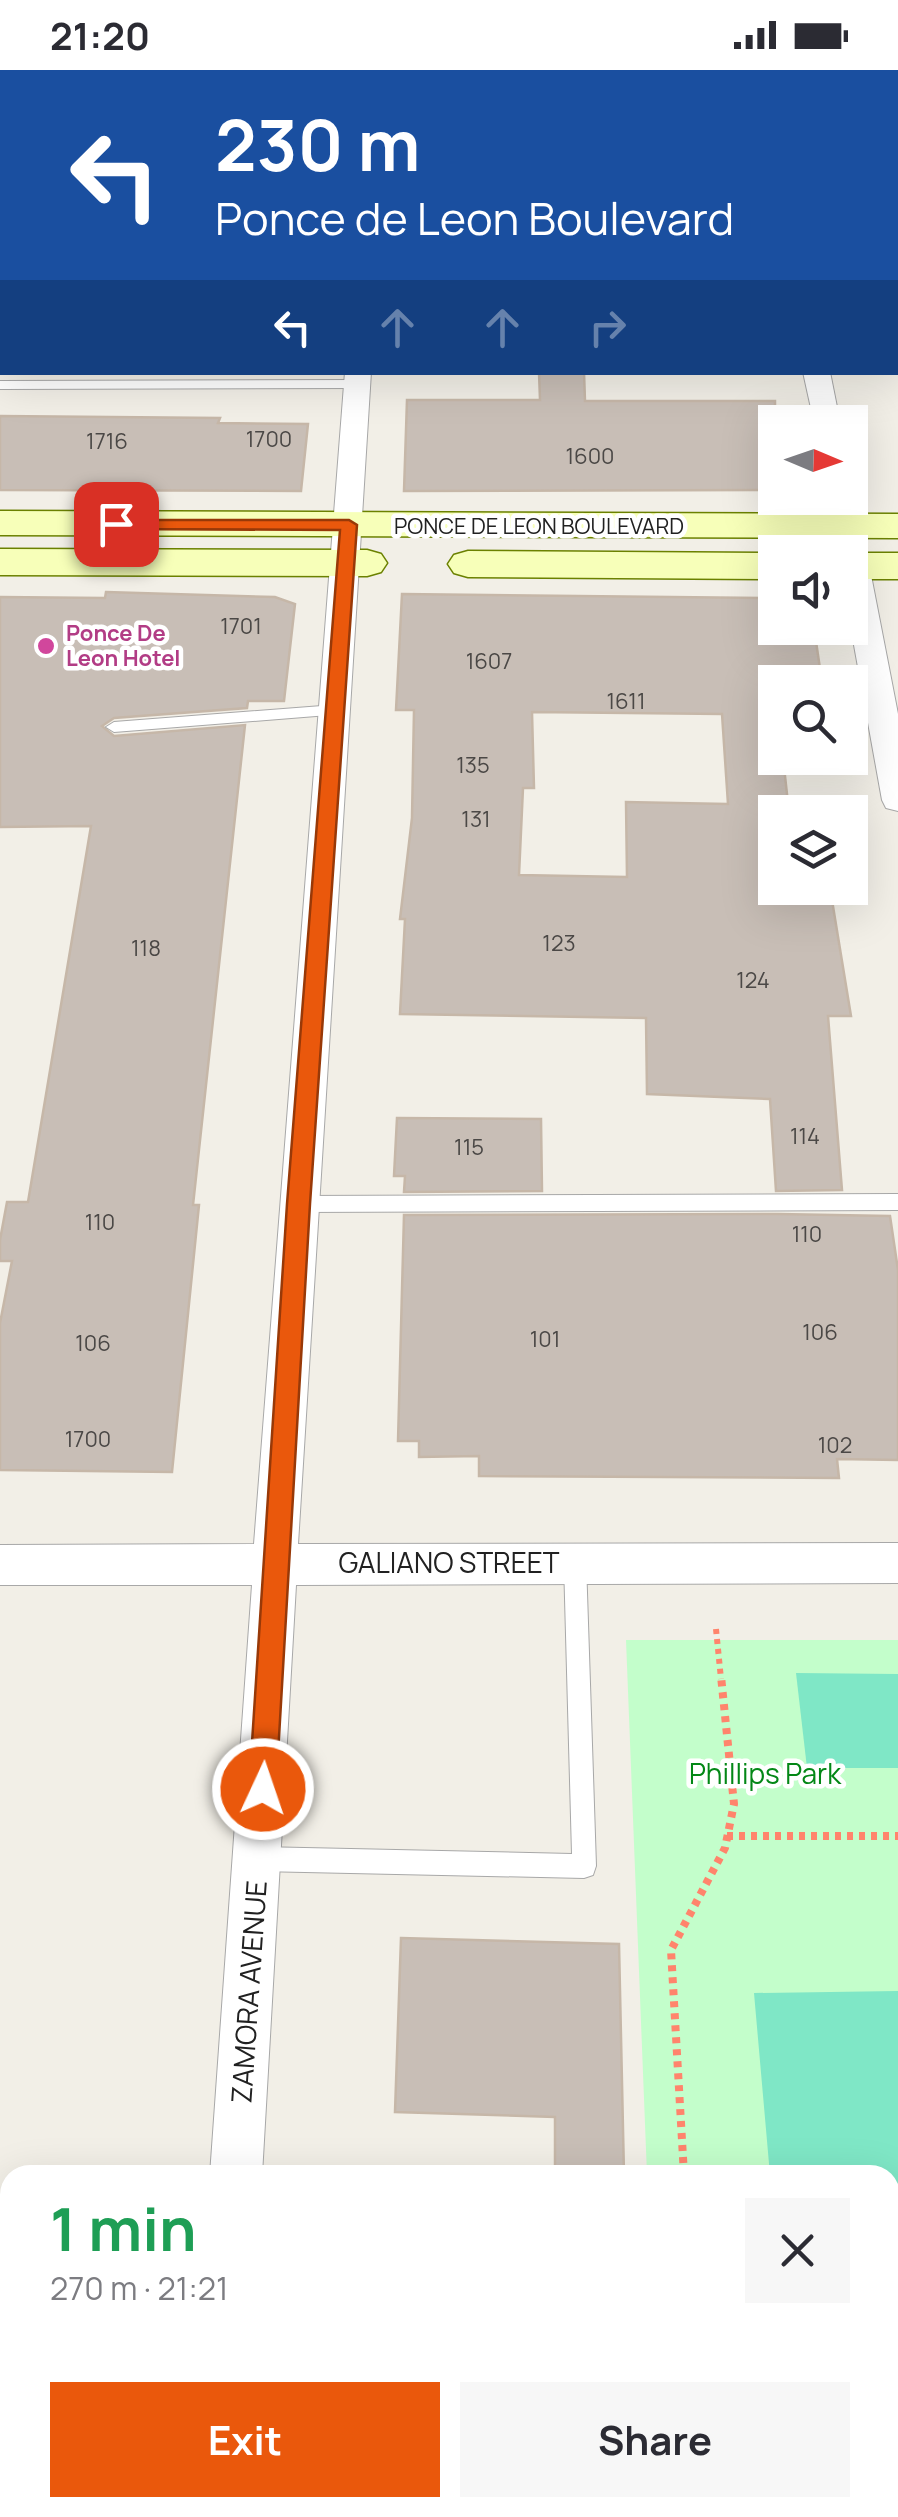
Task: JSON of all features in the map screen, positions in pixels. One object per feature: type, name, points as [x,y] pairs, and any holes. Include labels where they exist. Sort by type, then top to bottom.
[{"type":"street","points":[[817,375],[823,405]]},
{"type":"street","name":"ZAMORA AVENUE","points":[[237,2165],[298,1204],[358,378]]},
{"type":"street","name":"PONCE DE LEON BOULEVARD","points":[[0,523],[347,544],[420,564],[758,566]]},
{"type":"street","name":"PONCE DE LEON BOULEVARD","points":[[864,535],[898,526]]},
{"type":"street","name":"PONCE DE LEON BOULEVARD","points":[[0,562],[347,544],[758,540]]},
{"type":"street","name":"PONCE DE LEON BOULEVARD","points":[[868,549],[898,566]]},
{"type":"street","points":[[868,640],[898,800]]},
{"type":"street","name":"GALIANO STREET","points":[[0,1565],[898,1563]]},
{"type":"lane","points":[[0,385],[358,378]]},
{"type":"lane","points":[[114,727],[335,710]]},
{"type":"lane","points":[[298,1204],[898,1202]]},
{"type":"lane","points":[[259,1859],[584,1866],[576,1562]]},
{"type":"path","points":[[683,2165],[671,1950],[727,1836],[734,1804],[716,1629]]},
{"type":"path","points":[[727,1836],[898,1836]]},
{"type":"green space","name":"Phillips Park","points":[[626,1640],[898,1640],[898,2165],[647,2165]]},
{"type":"green space","points":[[796,1673],[898,1674],[898,1768],[807,1768]]},
{"type":"green space","points":[[898,1991],[898,2165],[769,2165],[754,1993]]},
{"type":"building","points":[[539,375],[584,375],[585,401],[775,401],[775,405],[758,405],[758,490],[404,491],[407,400],[540,400]]},
{"type":"building","points":[[0,416],[220,418],[218,423],[308,424],[301,491],[0,490]]},
{"type":"building","points":[[106,592],[275,597],[295,604],[284,701],[248,701],[247,708],[114,718],[102,726],[114,736],[245,725],[193,1205],[199,1205],[172,1472],[0,1470],[0,1323],[12,1261],[0,1261],[0,1240],[7,1202],[28,1202],[91,826],[0,827],[0,597],[105,598]]},
{"type":"building","points":[[402,594],[758,598],[758,645],[817,645],[819,665],[758,665],[758,775],[785,775],[787,795],[758,795],[758,905],[833,905],[851,1016],[828,1016],[842,1190],[776,1191],[770,1099],[647,1094],[646,1018],[400,1014],[405,919],[400,919],[412,818],[414,710],[396,710]],"holes":[[[532,712],[722,714],[728,804],[626,802],[627,877],[519,875],[523,788],[534,788]]]},
{"type":"building","points":[[397,1118],[541,1119],[542,1191],[404,1192],[405,1176],[394,1176]]},
{"type":"building","points":[[404,1215],[890,1216],[898,1270],[898,1460],[837,1459],[839,1478],[479,1476],[479,1456],[419,1457],[419,1441],[398,1441]]},
{"type":"building","points":[[401,1938],[619,1944],[624,2165],[555,2165],[555,2117],[395,2112]]},
{"type":"place","name":"Ponce De Leon Hotel","points":[[46,646]]},
{"type":"route","points":[[116,524],[349,525],[298,1204],[263,1789]]}]
